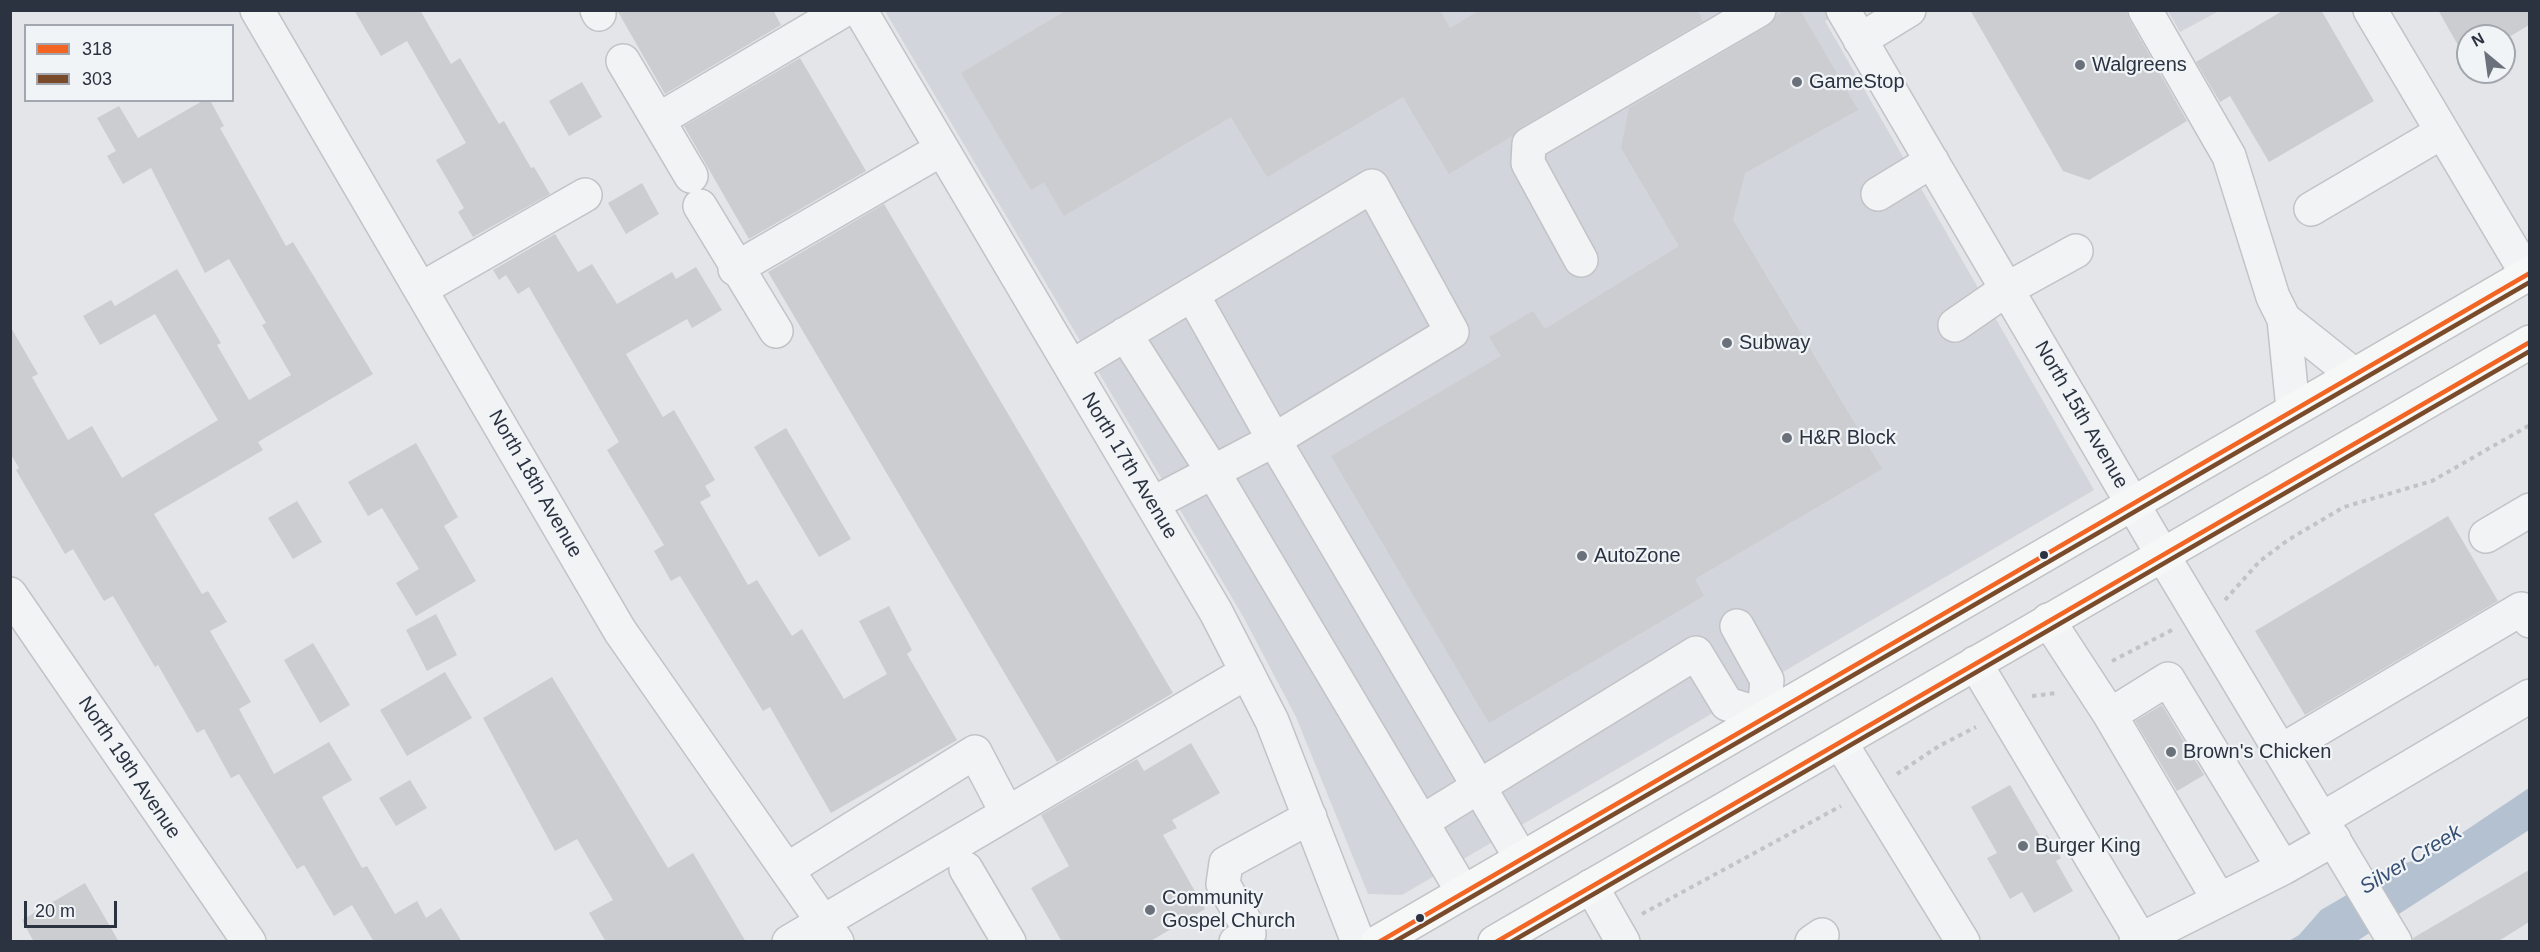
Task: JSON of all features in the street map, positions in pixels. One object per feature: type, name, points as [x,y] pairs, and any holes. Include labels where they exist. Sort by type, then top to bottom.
[{"type":"main road","points":[[1378,942],[1764,715],[2528,273]]},
{"type":"main road","points":[[1495,942],[2529,342]]},
{"type":"street","name":"North 18th Avenue","points":[[257,10],[620,631],[831,931]]},
{"type":"street","points":[[658,120],[844,10]]},
{"type":"street","name":"North 17th Avenue","points":[[860,10],[1216,612],[1272,721],[1358,942]]},
{"type":"street","points":[[1581,261],[1528,163],[1529,144],[1759,10]]},
{"type":"street","name":"North 15th Avenue","points":[[1843,10],[2162,554],[2391,935]]},
{"type":"street","points":[[1860,40],[1909,10]]},
{"type":"street","points":[[2145,10],[2229,156],[2273,297],[2284,320],[2293,409]]},
{"type":"street","points":[[2370,10],[2528,273]]},
{"type":"street","points":[[623,61],[658,120],[735,269],[776,331]]},
{"type":"street","points":[[2311,209],[2442,132]]},
{"type":"street","points":[[735,269],[942,148]]},
{"type":"street","points":[[1878,194],[1932,161]]},
{"type":"street","points":[[1071,367],[1372,186],[1452,332],[1274,440],[1152,504]]},
{"type":"street","points":[[421,289],[585,195]]},
{"type":"street","points":[[1955,325],[2007,289],[2076,251]]},
{"type":"street","points":[[1192,294],[1274,440],[1521,858]]},
{"type":"street","points":[[2284,320],[2353,374]]},
{"type":"street","points":[[1125,334],[1213,472],[1423,821],[1463,892]]},
{"type":"street","points":[[2486,536],[2529,510]]},
{"type":"street","name":"North 19th Avenue","points":[[10,594],[249,942]]},
{"type":"street","points":[[2281,751],[2522,609],[2529,621]]},
{"type":"street","points":[[2048,620],[2110,715],[2219,900]]},
{"type":"street","points":[[1423,821],[1696,652],[1726,704],[1764,715],[1767,680],[1737,626]]},
{"type":"street","points":[[1975,663],[2138,940],[2283,868],[2328,829],[2529,696]]},
{"type":"street","points":[[789,942],[831,931],[1007,813],[1247,672]]},
{"type":"street","points":[[2110,715],[2168,679],[2283,868]]},
{"type":"street","points":[[1840,742],[1963,942]]},
{"type":"street","points":[[788,869],[975,753],[1007,813]]},
{"type":"street","points":[[1236,942],[1249,934],[1247,925],[1223,884],[1226,864],[1310,817]]},
{"type":"street","points":[[966,869],[1009,942]]},
{"type":"street","points":[[1591,886],[1630,929]]},
{"type":"path","points":[[2220,606],[2260,561],[2288,540],[2344,507],[2432,481],[2529,425]]},
{"type":"path","points":[[2102,665],[2176,628]]},
{"type":"path","points":[[2031,697],[2065,692]]},
{"type":"path","points":[[1891,778],[1939,746],[1983,723]]},
{"type":"path","points":[[1630,929],[1843,805]]},
{"type":"shaded area","points":[[885,11],[1843,11],[1825,21],[2094,490],[1402,895],[1368,894],[1296,717],[1244,618]]},
{"type":"shaded area","points":[[2168,11],[2219,11],[2180,32]]},
{"type":"water","points":[[2529,788],[2529,830],[2357,941],[2287,942],[2299,935],[2321,910],[2396,866],[2426,857]]},
{"type":"building","points":[[354,10],[420,10],[451,64],[460,58],[499,124],[504,121],[531,168],[534,167],[550,194],[473,237],[458,212],[464,208],[436,160],[466,143],[407,41],[381,56]]},
{"type":"building","points":[[617,10],[773,10],[781,25],[665,94]]},
{"type":"building","points":[[1067,10],[1440,10],[1450,28],[1480,10],[1697,10],[1703,21],[1520,128],[1512,136],[1449,174],[1403,97],[1267,177],[1231,117],[1064,216],[1044,182],[1031,190],[961,73]]},
{"type":"building","points":[[1786,10],[1800,10],[1858,110],[1745,173],[1733,220],[1882,469],[1695,579],[1704,596],[1489,723],[1331,456],[1501,356],[1489,337],[1533,311],[1545,329],[1679,246],[1621,148],[1629,108],[1768,26],[1776,16]]},
{"type":"building","name":"Walgreens","points":[[1970,10],[2126,10],[2187,121],[2089,180],[2063,171]]},
{"type":"building","points":[[2284,10],[2321,10],[2374,101],[2269,162],[2230,96],[2220,102],[2196,62]]},
{"type":"building","points":[[2438,10],[2529,10],[2529,25],[2516,33],[2516,24],[2456,24],[2456,42]]},
{"type":"building","points":[[800,58],[866,171],[749,239],[684,126]]},
{"type":"building","points":[[582,82],[602,117],[569,136],[549,101]]},
{"type":"building","points":[[201,102],[211,102],[224,126],[220,128],[286,246],[293,242],[373,374],[258,442],[263,450],[154,514],[202,594],[208,591],[227,622],[210,631],[251,702],[239,709],[274,774],[329,742],[352,780],[322,797],[362,868],[367,866],[395,914],[417,901],[426,918],[441,908],[462,942],[374,942],[352,905],[334,916],[304,865],[297,869],[239,774],[231,778],[204,729],[197,733],[158,665],[155,667],[113,596],[104,601],[73,549],[65,554],[16,470],[19,468],[10,453],[10,326],[38,374],[32,377],[68,440],[92,426],[122,478],[218,420],[155,314],[100,345],[83,316],[111,300],[115,306],[177,269],[221,343],[217,345],[249,400],[291,375],[262,325],[266,323],[229,259],[205,273],[151,168],[123,184],[107,156],[116,151],[97,118],[119,106],[138,138]]},
{"type":"building","points":[[642,183],[659,214],[626,234],[608,203]]},
{"type":"building","points":[[884,204],[1173,693],[1057,762],[768,272]]},
{"type":"building","points":[[555,234],[578,272],[592,264],[617,304],[672,272],[676,279],[696,267],[722,310],[692,328],[687,319],[626,354],[663,417],[674,410],[715,480],[705,486],[711,496],[700,502],[748,585],[757,580],[792,636],[802,629],[844,699],[887,674],[859,621],[889,606],[912,650],[907,654],[957,740],[831,813],[770,707],[763,711],[680,576],[671,581],[654,551],[664,545],[607,450],[619,442],[529,287],[518,294],[506,275],[499,280],[493,270]]},
{"type":"building","points":[[786,428],[851,539],[819,557],[754,447]]},
{"type":"building","points":[[416,443],[458,517],[444,526],[476,581],[416,616],[396,583],[419,569],[382,508],[368,516],[348,482]]},
{"type":"building","points":[[297,501],[322,542],[293,559],[268,518]]},
{"type":"building","points":[[2448,516],[2498,601],[2305,715],[2255,631]]},
{"type":"building","points":[[436,614],[457,655],[427,671],[406,630]]},
{"type":"building","points":[[313,643],[350,705],[320,723],[284,660]]},
{"type":"building","points":[[445,672],[472,718],[407,756],[380,710]]},
{"type":"building","points":[[552,677],[668,868],[693,853],[746,942],[606,942],[589,913],[613,900],[577,839],[555,851],[483,718]]},
{"type":"building","points":[[2162,705],[2204,775],[2177,791],[2135,721]]},
{"type":"building","points":[[1191,743],[1220,793],[1172,820],[1177,828],[1163,835],[1205,909],[1149,942],[1062,942],[1031,888],[1069,866],[1041,815],[1137,759],[1144,771]]},
{"type":"building","points":[[410,780],[427,808],[396,826],[379,798]]},
{"type":"building","name":"Burger King","points":[[2010,785],[2041,838],[2047,835],[2061,858],[2056,861],[2073,891],[2034,913],[2022,892],[2010,899],[1987,858],[1997,853],[1971,807]]},
{"type":"building","points":[[2529,870],[2529,922],[2497,942],[2414,942],[2413,938]]},
{"type":"building","points":[[85,883],[119,942],[34,942],[22,920]]},
{"type":"transit line","name":"318","points":[[1379,942],[2530,273]]},
{"type":"transit line","name":"303","points":[[1394,942],[2530,282]]},
{"type":"transit line","name":"318","points":[[1496,942],[2530,342]]},
{"type":"transit line","name":"303","points":[[1511,942],[2530,351]]},
{"type":"place","name":"Walgreens","points":[[2080,65]]},
{"type":"place","name":"GameStop","points":[[1797,82]]},
{"type":"place","name":"Subway","points":[[1727,343]]},
{"type":"place","name":"H&R Block","points":[[1787,438]]},
{"type":"place","name":"AutoZone","points":[[1582,556]]},
{"type":"place","name":"Brown's Chicken","points":[[2171,752]]},
{"type":"place","name":"Burger King","points":[[2023,846]]},
{"type":"place","name":"Community Gospel Church","points":[[1150,910]]},
{"type":"water label","name":"Silver Creek","points":[[2411,860]]}]
